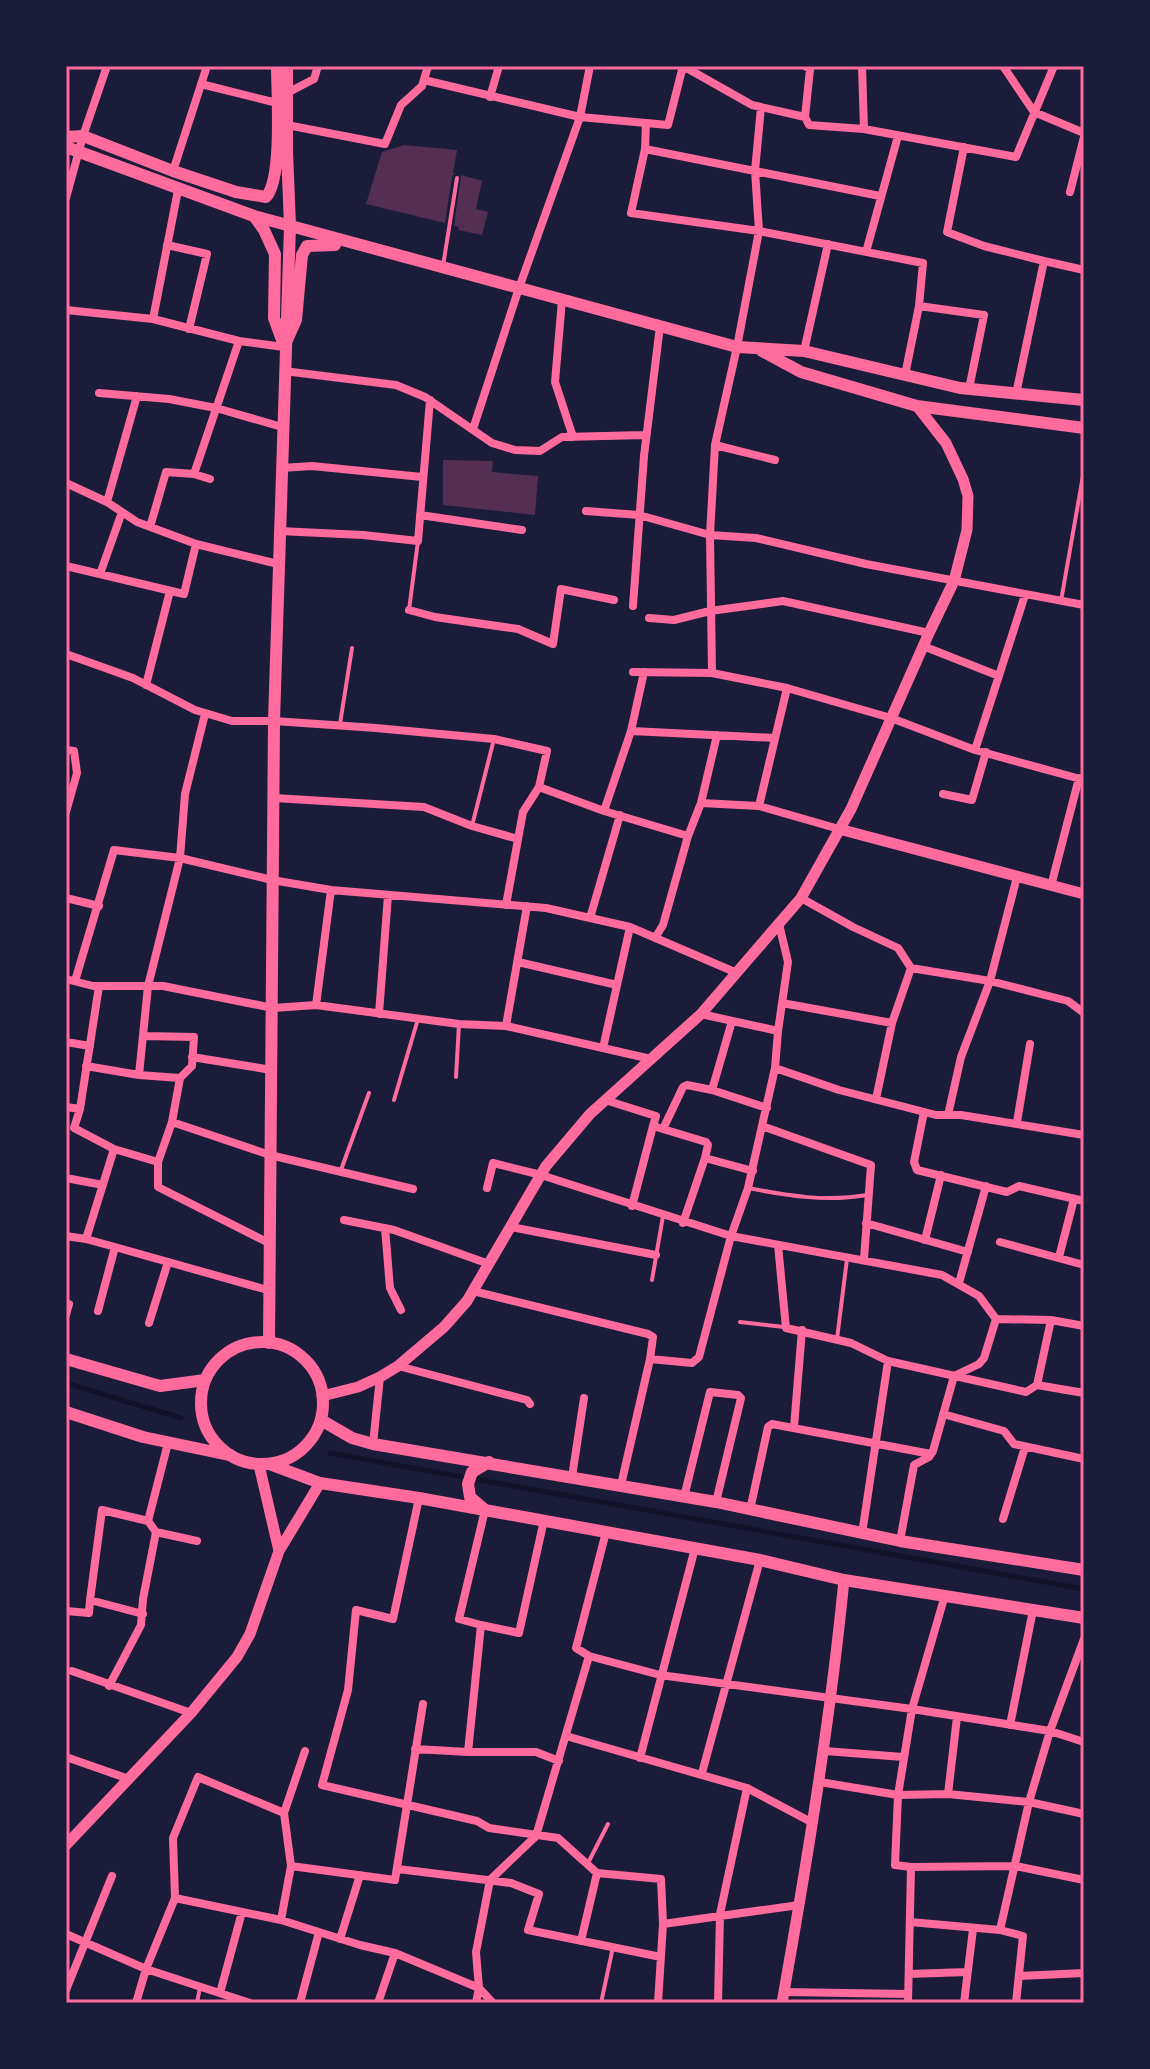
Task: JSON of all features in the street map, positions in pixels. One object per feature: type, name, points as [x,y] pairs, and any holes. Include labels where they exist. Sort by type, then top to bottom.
[{"type":"main road","points":[[269,1343],[274,721],[290,226],[277,103],[277,66]]},
{"type":"main road","points":[[66,137],[83,136],[173,171],[236,192],[266,197],[272,191],[287,125],[287,66]]},
{"type":"main road","points":[[72,150],[254,216],[737,347],[804,351],[969,389],[1084,399]]},
{"type":"main road","points":[[254,216],[275,254],[274,318],[284,347]]},
{"type":"main road","points":[[284,347],[296,320],[302,255],[307,246],[359,246]]},
{"type":"main road","points":[[759,349],[801,372],[917,406],[1084,428]]},
{"type":"main road","points":[[231,1456],[207,1431],[201,1415],[200,1397],[205,1380],[224,1354],[239,1346],[257,1342],[292,1349],[314,1370],[322,1396],[321,1420],[314,1436],[303,1449],[289,1458],[264,1465]]},
{"type":"main road","points":[[66,1359],[160,1386],[205,1380]]},
{"type":"main road","points":[[66,1412],[143,1437],[231,1456],[320,1483],[544,1520],[760,1560],[844,1580],[1084,1618]]},
{"type":"main road","points":[[321,1420],[352,1438],[373,1444],[716,1502],[900,1541],[1084,1570]]},
{"type":"main road","points":[[485,1510],[470,1497],[468,1484],[472,1472],[489,1462]]},
{"type":"street","points":[[66,198],[72,150],[83,136],[107,66]]},
{"type":"street","points":[[173,171],[207,66]]},
{"type":"street","points":[[287,93],[314,79],[318,66]]},
{"type":"street","points":[[287,125],[385,144],[401,105],[422,86],[428,66]]},
{"type":"street","points":[[490,97],[499,66]]},
{"type":"street","points":[[473,429],[580,117],[590,66]]},
{"type":"street","points":[[424,80],[580,117],[668,125],[683,66],[752,105],[805,117]]},
{"type":"street","points":[[805,66],[810,69],[805,117],[809,125],[864,129],[1016,157],[1054,66]]},
{"type":"street","points":[[862,66],[864,129]]},
{"type":"street","points":[[1003,66],[1034,112],[1084,135],[1070,192]]},
{"type":"street","points":[[201,84],[277,103]]},
{"type":"street","points":[[712,673],[710,535],[715,445],[759,231],[755,171],[761,107]]},
{"type":"street","points":[[646,123],[645,149],[631,213],[759,231],[923,263],[919,306],[905,375]]},
{"type":"street","points":[[866,252],[898,136]]},
{"type":"street","points":[[964,147],[947,232],[984,246],[1084,270]]},
{"type":"street","points":[[645,149],[880,196]]},
{"type":"street","points":[[153,319],[178,190]]},
{"type":"street","points":[[804,351],[828,244]]},
{"type":"street","points":[[167,245],[207,254],[189,329]]},
{"type":"street","points":[[1016,394],[1044,261]]},
{"type":"street","points":[[562,300],[555,382],[573,437]]},
{"type":"street","points":[[919,306],[984,315],[969,389]]},
{"type":"street","points":[[66,310],[153,319],[239,341],[284,347]]},
{"type":"street","points":[[633,606],[646,435],[660,326]]},
{"type":"street","points":[[194,474],[239,341]]},
{"type":"street","points":[[284,371],[396,385],[430,400],[492,443],[515,450],[540,451],[562,437],[646,435]]},
{"type":"street","points":[[99,393],[216,408],[282,427]]},
{"type":"street","points":[[107,502],[137,396]]},
{"type":"street","points":[[279,531],[418,541],[430,400]]},
{"type":"street","points":[[322,1396],[358,1387],[380,1377],[398,1366],[444,1327],[473,1291],[541,1175],[590,1114],[701,1014],[801,898],[851,809],[954,581],[967,530],[968,496],[954,456],[917,406]]},
{"type":"street","points":[[715,445],[775,460]]},
{"type":"street","points":[[281,468],[312,466],[422,477]]},
{"type":"street","points":[[150,527],[166,472],[194,474],[210,479]]},
{"type":"street","points":[[66,483],[150,527],[196,544],[278,564]]},
{"type":"street","points":[[586,511],[639,515],[710,535],[756,538],[954,581],[1084,605]]},
{"type":"street","points":[[100,574],[122,512]]},
{"type":"street","points":[[420,515],[522,530]]},
{"type":"street","points":[[66,566],[184,594],[196,544]]},
{"type":"street","points":[[409,610],[435,617],[518,629],[553,644],[561,589],[614,600]]},
{"type":"street","points":[[146,685],[170,591]]},
{"type":"street","points":[[975,750],[1025,595]]},
{"type":"street","points":[[649,618],[674,620],[710,611],[783,601],[929,633]]},
{"type":"street","points":[[923,646],[999,676]]},
{"type":"street","points":[[66,654],[146,685],[205,714],[232,721],[274,721],[494,739],[547,751],[539,787],[523,812],[506,905]]},
{"type":"street","points":[[633,672],[712,673],[787,688],[891,718],[975,750],[1082,779],[1051,886]]},
{"type":"street","points":[[604,811],[631,731],[644,672]]},
{"type":"street","points":[[759,806],[787,688]]},
{"type":"street","points":[[139,1075],[148,986],[180,858],[185,794],[205,714]]},
{"type":"street","points":[[631,731],[775,738]]},
{"type":"street","points":[[655,938],[663,925],[688,836],[701,803],[717,735]]},
{"type":"street","points":[[66,750],[74,751],[77,773],[66,812]]},
{"type":"street","points":[[943,794],[972,800],[986,752]]},
{"type":"street","points":[[539,787],[604,811],[688,836]]},
{"type":"street","points":[[274,798],[424,807],[472,826],[518,839]]},
{"type":"street","points":[[701,803],[759,806],[1084,894]]},
{"type":"street","points":[[590,918],[620,815]]},
{"type":"street","points":[[651,1059],[506,1026],[459,1024],[316,1005],[273,1008],[163,986],[99,986],[71,980],[99,906],[114,850],[180,858],[272,880],[331,890],[527,906],[590,918],[630,927],[737,973]]},
{"type":"street","points":[[948,1115],[961,1057],[990,981],[1017,877]]},
{"type":"street","points":[[316,1005],[331,890]]},
{"type":"street","points":[[379,1014],[388,895]]},
{"type":"street","points":[[66,898],[99,906]]},
{"type":"street","points":[[801,898],[898,948],[911,968],[990,981],[1068,1001],[1084,1013]]},
{"type":"street","points":[[506,1026],[527,906]]},
{"type":"street","points":[[650,1359],[692,1363],[699,1357],[731,1236],[753,1171],[775,1068],[788,962],[779,924]]},
{"type":"street","points":[[603,1048],[630,927]]},
{"type":"street","points":[[518,962],[617,985]]},
{"type":"street","points":[[876,1099],[892,1023],[911,968]]},
{"type":"street","points":[[99,986],[80,1109],[74,1128],[114,1149],[158,1162]]},
{"type":"street","points":[[782,1003],[892,1023]]},
{"type":"street","points":[[701,1014],[778,1031]]},
{"type":"street","points":[[712,1090],[732,1021]]},
{"type":"street","points":[[144,1036],[194,1037],[192,1066],[180,1078],[172,1122],[158,1162],[158,1187],[271,1245]]},
{"type":"street","points":[[66,1042],[90,1046]]},
{"type":"street","points":[[1017,1122],[1030,1044]]},
{"type":"street","points":[[192,1057],[272,1070]]},
{"type":"street","points":[[86,1066],[180,1078]]},
{"type":"street","points":[[775,1068],[839,1090],[924,1112],[1017,1122],[1084,1135]]},
{"type":"street","points":[[632,1206],[658,1127],[684,1086],[712,1090],[767,1108]]},
{"type":"street","points":[[605,1100],[656,1116],[658,1127]]},
{"type":"street","points":[[66,1107],[80,1109]]},
{"type":"street","points":[[924,1112],[915,1168],[1010,1192],[1019,1186],[1084,1201]]},
{"type":"street","points":[[172,1122],[270,1155],[413,1189]]},
{"type":"street","points":[[762,1126],[871,1165],[864,1259]]},
{"type":"street","points":[[658,1127],[708,1143],[683,1223]]},
{"type":"street","points":[[86,1239],[114,1149]]},
{"type":"street","points":[[705,1158],[753,1171]]},
{"type":"street","points":[[487,1188],[493,1163],[541,1175],[731,1236],[942,1275],[979,1296],[996,1319]]},
{"type":"street","points":[[925,1240],[941,1175]]},
{"type":"street","points":[[66,1178],[103,1185]]},
{"type":"street","points":[[959,1283],[986,1186]]},
{"type":"street","points":[[1059,1257],[1074,1199]]},
{"type":"street","points":[[344,1220],[385,1228],[489,1264]]},
{"type":"street","points":[[866,1223],[968,1252]]},
{"type":"street","points":[[511,1227],[656,1255]]},
{"type":"street","points":[[385,1228],[390,1288],[401,1310]]},
{"type":"street","points":[[66,1236],[271,1291]]},
{"type":"street","points":[[1000,1242],[1084,1265]]},
{"type":"street","points":[[778,1245],[786,1328],[837,1339],[888,1361],[1026,1392],[1037,1385],[1084,1393]]},
{"type":"street","points":[[98,1311],[115,1247]]},
{"type":"street","points":[[149,1323],[168,1262]]},
{"type":"street","points":[[473,1291],[653,1337],[621,1485]]},
{"type":"street","points":[[66,1315],[69,1304]]},
{"type":"street","points":[[996,1319],[1051,1320],[1084,1326]]},
{"type":"street","points":[[900,1541],[914,1465],[931,1454],[954,1376],[979,1364],[984,1358],[996,1319]]},
{"type":"street","points":[[1037,1385],[1051,1320]]},
{"type":"street","points":[[794,1427],[802,1330]]},
{"type":"street","points":[[862,1534],[888,1361]]},
{"type":"street","points":[[398,1366],[527,1400],[530,1404]]},
{"type":"street","points":[[373,1444],[380,1377]]},
{"type":"street","points":[[684,1497],[710,1392],[738,1395],[741,1398],[716,1502]]},
{"type":"street","points":[[572,1477],[584,1398]]},
{"type":"street","points":[[943,1414],[1004,1431],[1012,1443],[1084,1459]]},
{"type":"street","points":[[750,1510],[768,1427],[772,1424],[931,1454]]},
{"type":"street","points":[[148,1521],[168,1443]]},
{"type":"street","points":[[1003,1519],[1025,1447]]},
{"type":"street","points":[[264,1465],[279,1551]]},
{"type":"street","points":[[66,1845],[191,1713],[237,1657],[250,1634],[279,1551],[320,1483]]},
{"type":"street","points":[[419,1498],[393,1619],[356,1610],[348,1690],[322,1785],[477,1821],[489,1828],[558,1838],[597,1873],[661,1879],[663,1924],[658,2003]]},
{"type":"street","points":[[66,1611],[89,1613],[102,1510],[148,1521],[156,1532],[197,1541]]},
{"type":"street","points":[[485,1510],[459,1619],[519,1633],[544,1520]]},
{"type":"street","points":[[109,1686],[141,1625],[156,1532]]},
{"type":"street","points":[[606,1532],[576,1648],[589,1656],[660,1675],[912,1709],[1050,1731],[1084,1742]]},
{"type":"street","points":[[640,1758],[695,1548]]},
{"type":"street","points":[[702,1773],[760,1560]]},
{"type":"street","points":[[844,1580],[825,1751],[783,1998],[908,1998],[911,1867]]},
{"type":"street","points":[[945,1595],[912,1709],[903,1757],[895,1865],[1015,1866],[1084,1880]]},
{"type":"street","points":[[90,1600],[143,1614]]},
{"type":"street","points":[[1010,1725],[1033,1610]]},
{"type":"street","points":[[468,1752],[481,1625]]},
{"type":"street","points":[[1000,1930],[1029,1802],[1050,1731],[1084,1639]]},
{"type":"street","points":[[476,2003],[479,1988],[476,1952],[490,1880],[536,1836],[589,1656]]},
{"type":"street","points":[[72,1671],[191,1713]]},
{"type":"street","points":[[291,1866],[395,1880],[423,1704]]},
{"type":"street","points":[[948,1794],[957,1717]]},
{"type":"street","points":[[566,1736],[747,1788],[813,1823]]},
{"type":"street","points":[[415,1749],[536,1752],[559,1761]]},
{"type":"street","points":[[281,1920],[291,1866],[284,1813],[305,1751]]},
{"type":"street","points":[[825,1751],[903,1757]]},
{"type":"street","points":[[66,1757],[129,1779]]},
{"type":"street","points":[[136,2003],[146,1969],[175,1898],[173,1838],[198,1777],[284,1813]]},
{"type":"street","points":[[820,1782],[898,1795],[948,1794],[1029,1802],[1084,1814]]},
{"type":"street","points":[[718,2003],[720,1914],[747,1788]]},
{"type":"street","points":[[398,1869],[511,1883],[539,1894],[528,1930],[661,1957]]},
{"type":"street","points":[[581,1941],[597,1873]]},
{"type":"street","points":[[340,1939],[360,1875]]},
{"type":"street","points":[[66,1990],[112,1876]]},
{"type":"street","points":[[175,1898],[281,1920],[395,1953],[479,1988],[493,2003]]},
{"type":"street","points":[[663,1924],[799,1905]]},
{"type":"street","points":[[220,1993],[242,1912]]},
{"type":"street","points":[[910,1922],[1000,1930],[1023,1936],[1016,2003]]},
{"type":"street","points":[[964,2003],[973,1929]]},
{"type":"street","points":[[300,2003],[319,1932]]},
{"type":"street","points":[[66,1934],[146,1969],[250,2003]]},
{"type":"street","points":[[378,2003],[395,1953]]},
{"type":"street","points":[[909,1974],[967,1972]]},
{"type":"street","points":[[1019,1976],[1084,1973]]},
{"type":"lane","points":[[443,269],[457,178]]},
{"type":"lane","points":[[1061,601],[1084,470]]},
{"type":"lane","points":[[409,610],[418,541]]},
{"type":"lane","points":[[339,726],[352,648]]},
{"type":"lane","points":[[472,826],[494,739]]},
{"type":"lane","points":[[394,1100],[418,1019]]},
{"type":"lane","points":[[456,1077],[459,1024]]},
{"type":"lane","points":[[341,1172],[369,1093]]},
{"type":"lane","points":[[748,1188],[817,1199],[839,1200],[867,1195]]},
{"type":"lane","points":[[652,1280],[663,1216]]},
{"type":"lane","points":[[837,1339],[847,1256]]},
{"type":"lane","points":[[740,1322],[786,1328]]},
{"type":"lane","points":[[587,1865],[608,1824]]},
{"type":"lane","points":[[601,2003],[613,1947]]},
{"type":"lane","points":[[197,2003],[200,1987]]},
{"type":"building","points":[[404,145],[457,150],[445,223],[366,204],[382,152]]},
{"type":"building","points":[[461,175],[482,181],[476,209],[488,212],[482,235],[458,230],[459,227],[454,226]]},
{"type":"building","points":[[443,460],[493,461],[492,472],[538,476],[535,515],[443,505]]},
{"type":"waterway","points":[[66,1383],[181,1418]]},
{"type":"waterway","points":[[330,1453],[1084,1589]]}]
